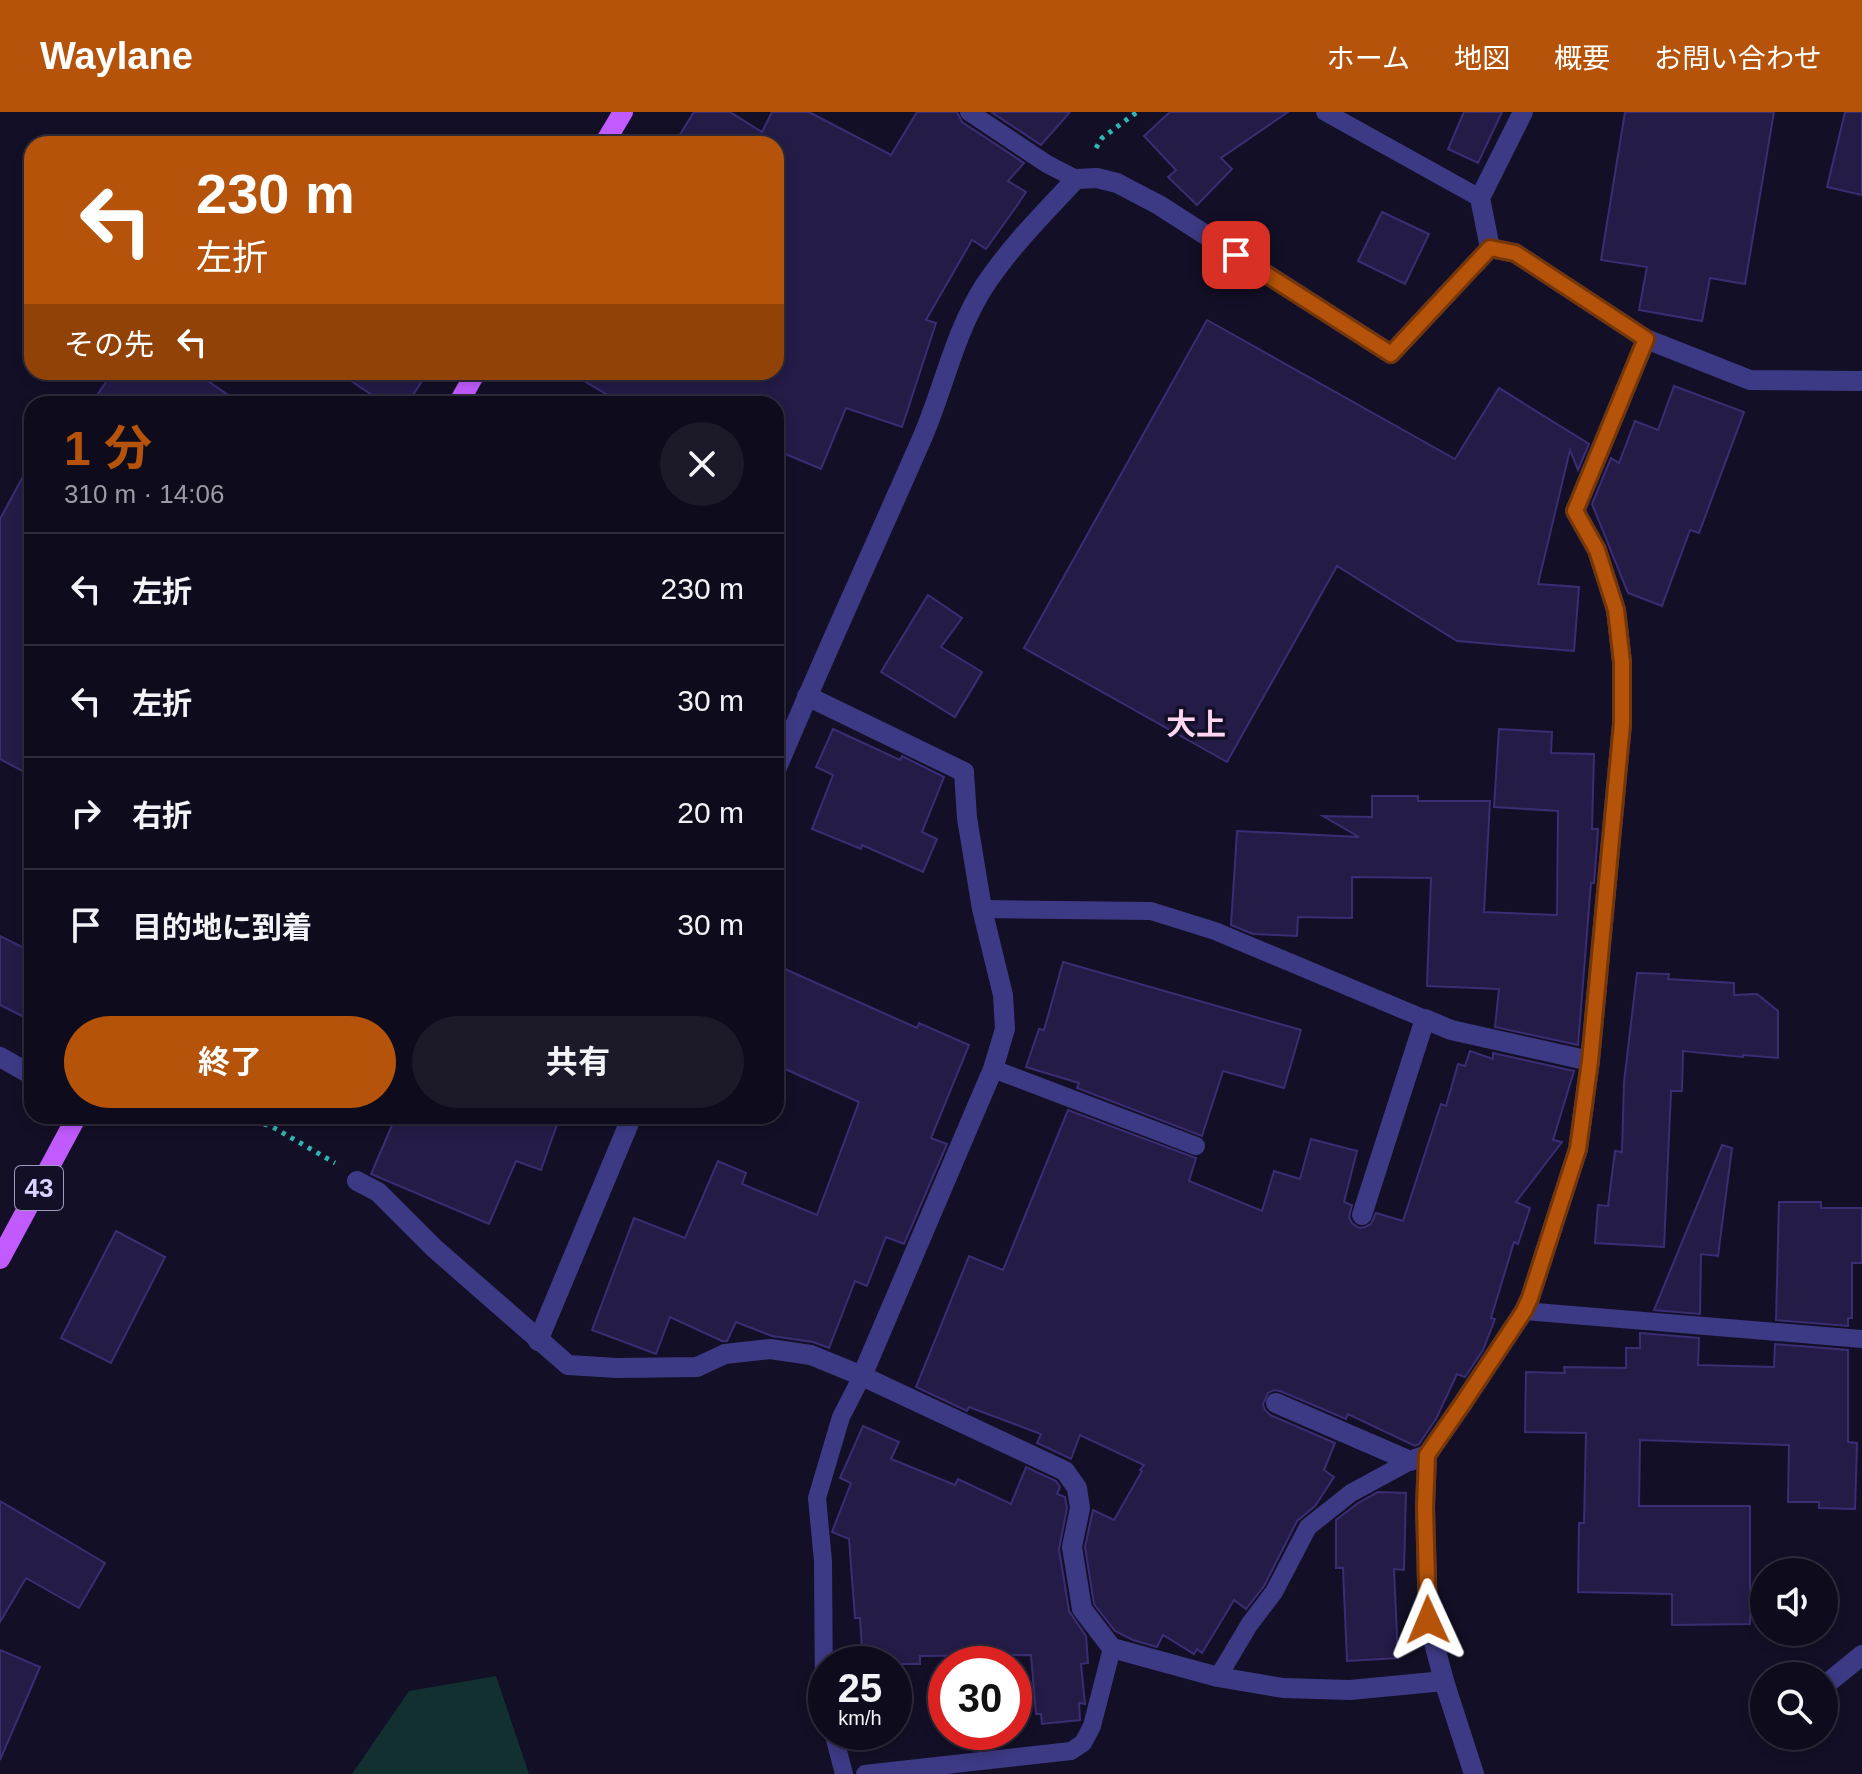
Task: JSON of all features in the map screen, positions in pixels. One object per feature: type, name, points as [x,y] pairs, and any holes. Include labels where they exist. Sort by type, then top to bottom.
[{"type":"main road","points":[[609,136],[623,112]]},
{"type":"main road","name":"43","points":[[0,1259],[73,1124]]},
{"type":"street","points":[[1490,248],[1480,198],[1523,112]]},
{"type":"street","points":[[784,751],[924,432],[961,331],[983,288],[1014,244],[1076,179],[1097,178],[1117,183],[1159,205],[1391,354],[1490,248]]},
{"type":"street","points":[[1490,248],[1515,253],[1646,339],[1750,380],[1862,381]]},
{"type":"street","points":[[1474,1774],[1428,1620],[1425,1507],[1418,1458],[1463,1403],[1524,1311],[1578,1149],[1590,1061],[1622,724],[1622,662],[1616,610],[1602,565],[1575,511],[1646,339]]},
{"type":"street","points":[[807,696],[964,772],[967,818],[982,909],[1003,995],[1005,1029],[993,1069],[862,1376]]},
{"type":"street","points":[[1362,1215],[1425,1019],[1451,1030],[1590,1061]]},
{"type":"street","points":[[0,1057],[24,1070]]},
{"type":"street","points":[[538,1341],[629,1124]]},
{"type":"street","points":[[357,1181],[378,1192],[434,1248],[568,1365],[697,1367],[725,1354],[770,1349],[811,1355],[1065,1471],[1077,1488],[1080,1508],[1072,1547],[1082,1609],[1112,1648],[1218,1677],[1283,1688],[1350,1690],[1444,1681]]},
{"type":"street","points":[[1276,1403],[1418,1458]]},
{"type":"street","points":[[1838,1675],[1862,1655]]},
{"type":"lane","points":[[969,112],[1047,164],[1076,179]]},
{"type":"lane","points":[[1325,112],[1480,198]]},
{"type":"lane","points":[[982,909],[1151,911],[1215,931],[1425,1019]]},
{"type":"lane","points":[[993,1069],[1196,1146]]},
{"type":"lane","points":[[1524,1311],[1862,1339]]},
{"type":"lane","points":[[824,1646],[823,1561],[817,1498],[841,1417],[862,1376]]},
{"type":"lane","points":[[1218,1677],[1249,1625],[1274,1592],[1308,1527],[1351,1493],[1418,1458]]},
{"type":"lane","points":[[865,1774],[1071,1751],[1083,1743],[1092,1726],[1112,1648]]},
{"type":"lane","points":[[838,1750],[844,1774]]},
{"type":"path","points":[[1076,179],[1102,138],[1137,112]]},
{"type":"path","points":[[264,1124],[327,1157],[357,1181]]},
{"type":"green space","points":[[496,1676],[529,1774],[352,1774],[409,1691]]},
{"type":"building","points":[[694,112],[730,112],[762,132],[772,112],[809,112],[891,155],[917,112],[957,112],[962,122],[1024,163],[1008,181],[1026,192],[986,249],[972,240],[926,320],[936,323],[902,427],[846,408],[821,469],[784,453],[784,396],[610,396],[582,380],[784,380],[784,136],[679,136]]},
{"type":"building","points":[[991,112],[1070,112],[1041,145]]},
{"type":"building","points":[[1170,112],[1288,112],[1221,158],[1232,169],[1197,205],[1168,177],[1176,170],[1144,136]]},
{"type":"building","points":[[1464,112],[1502,112],[1478,163],[1448,149]]},
{"type":"building","points":[[1625,112],[1774,112],[1745,284],[1710,278],[1702,321],[1639,310],[1647,267],[1601,260]]},
{"type":"building","points":[[1845,112],[1862,112],[1862,195],[1827,187]]},
{"type":"building","points":[[1382,212],[1429,234],[1405,284],[1358,261]]},
{"type":"building","points":[[1207,320],[1455,459],[1499,388],[1589,444],[1578,470],[1570,450],[1538,584],[1579,587],[1574,651],[1457,641],[1337,566],[1227,762],[1024,648]]},
{"type":"building","points":[[108,380],[206,380],[230,396],[96,396]]},
{"type":"building","points":[[350,380],[423,380],[412,396],[373,396]]},
{"type":"building","points":[[1674,386],[1744,412],[1699,533],[1690,530],[1662,606],[1628,593],[1592,504],[1611,458],[1619,463],[1635,421],[1658,430]]},
{"type":"building","points":[[24,475],[24,772],[0,759],[0,519]]},
{"type":"building","points":[[928,595],[962,618],[941,647],[982,672],[955,717],[881,672]]},
{"type":"building","points":[[833,729],[900,760],[902,756],[944,777],[922,832],[937,839],[923,872],[862,845],[861,849],[812,829],[833,775],[816,767]]},
{"type":"building","points":[[1499,729],[1552,732],[1551,753],[1594,754],[1592,829],[1598,829],[1578,1045],[1495,1027],[1499,989],[1427,986],[1431,878],[1352,877],[1352,918],[1298,917],[1297,936],[1253,934],[1231,925],[1237,831],[1359,837],[1323,816],[1372,817],[1372,796],[1418,796],[1418,801],[1490,801],[1484,912],[1557,915],[1558,811],[1494,807]]},
{"type":"building","points":[[0,936],[24,948],[24,1012],[22,1016],[0,1005]]},
{"type":"building","points":[[1063,962],[1301,1030],[1284,1088],[1223,1071],[1202,1136],[1077,1088],[1079,1083],[1026,1067],[1039,1029],[1044,1030]]},
{"type":"building","points":[[784,969],[917,1028],[919,1023],[969,1045],[931,1138],[947,1144],[904,1244],[886,1237],[867,1286],[855,1281],[829,1348],[813,1342],[772,1336],[736,1322],[727,1341],[722,1341],[670,1317],[656,1354],[592,1330],[634,1218],[685,1238],[718,1161],[746,1173],[742,1184],[817,1215],[859,1102],[784,1069]]},
{"type":"building","points":[[1637,973],[1669,974],[1668,979],[1734,983],[1734,995],[1757,994],[1778,1011],[1778,1058],[1683,1051],[1682,1091],[1671,1091],[1664,1247],[1595,1243],[1598,1205],[1608,1206],[1615,1151],[1622,1152],[1624,1082]]},
{"type":"building","points":[[1470,1051],[1493,1059],[1493,1053],[1574,1071],[1553,1140],[1562,1142],[1516,1202],[1530,1208],[1518,1244],[1514,1242],[1491,1318],[1495,1319],[1483,1350],[1465,1377],[1457,1374],[1436,1419],[1415,1446],[1348,1414],[1346,1419],[1280,1391],[1268,1393],[1263,1404],[1270,1415],[1335,1443],[1324,1470],[1334,1477],[1315,1506],[1297,1521],[1264,1586],[1246,1609],[1234,1600],[1202,1653],[1197,1649],[1194,1654],[1163,1635],[1157,1647],[1115,1631],[1094,1604],[1085,1547],[1093,1510],[1114,1520],[1144,1465],[1080,1435],[1071,1459],[1037,1443],[1041,1434],[969,1407],[967,1411],[916,1387],[969,1256],[1003,1270],[1068,1110],[1196,1158],[1189,1181],[1262,1211],[1274,1171],[1300,1179],[1311,1139],[1357,1151],[1344,1202],[1352,1205],[1349,1217],[1352,1223],[1359,1228],[1365,1227],[1371,1224],[1376,1213],[1403,1221],[1441,1104],[1446,1106],[1458,1064],[1465,1066]]},
{"type":"building","points":[[393,1124],[557,1124],[541,1170],[516,1161],[489,1224],[371,1174]]},
{"type":"building","points":[[1722,1145],[1732,1148],[1718,1256],[1701,1254],[1700,1314],[1654,1310]]},
{"type":"building","points":[[1779,1202],[1821,1202],[1821,1208],[1862,1208],[1862,1263],[1852,1263],[1852,1318],[1848,1318],[1848,1326],[1776,1320]]},
{"type":"building","points":[[116,1231],[165,1257],[111,1363],[61,1338]]},
{"type":"building","points":[[1640,1333],[1699,1338],[1698,1365],[1774,1367],[1775,1344],[1848,1350],[1848,1442],[1857,1443],[1855,1509],[1819,1508],[1819,1502],[1788,1502],[1789,1445],[1640,1440],[1639,1506],[1750,1506],[1750,1624],[1672,1625],[1672,1594],[1578,1592],[1579,1523],[1584,1523],[1586,1433],[1525,1432],[1526,1372],[1565,1373],[1564,1367],[1626,1368],[1626,1348],[1640,1348]]},
{"type":"building","points":[[863,1426],[899,1442],[891,1459],[955,1485],[958,1479],[1011,1504],[1026,1467],[1056,1481],[1060,1487],[1057,1494],[1065,1497],[1067,1508],[1059,1549],[1069,1611],[1086,1636],[1088,1663],[1081,1664],[1085,1704],[1079,1703],[1080,1720],[1042,1724],[1041,1714],[1036,1714],[1032,1646],[928,1646],[928,1656],[920,1656],[920,1664],[912,1664],[912,1646],[862,1646],[860,1618],[855,1618],[849,1539],[832,1532],[851,1483],[840,1478]]},
{"type":"building","points":[[1378,1492],[1406,1493],[1404,1570],[1394,1569],[1398,1658],[1347,1661],[1343,1568],[1336,1568],[1336,1520]]},
{"type":"building","points":[[0,1501],[105,1563],[79,1608],[26,1578],[0,1622]]},
{"type":"building","points":[[0,1650],[40,1667],[0,1760]]},
{"type":"district","name":"大上","points":[[1196,724]]},
{"type":"route","points":[[1236,255],[1391,354],[1490,248],[1515,253],[1646,339],[1575,511],[1597,550],[1616,610],[1622,662],[1622,724],[1590,1061],[1578,1149],[1524,1311],[1427,1455],[1428,1620]]}]
